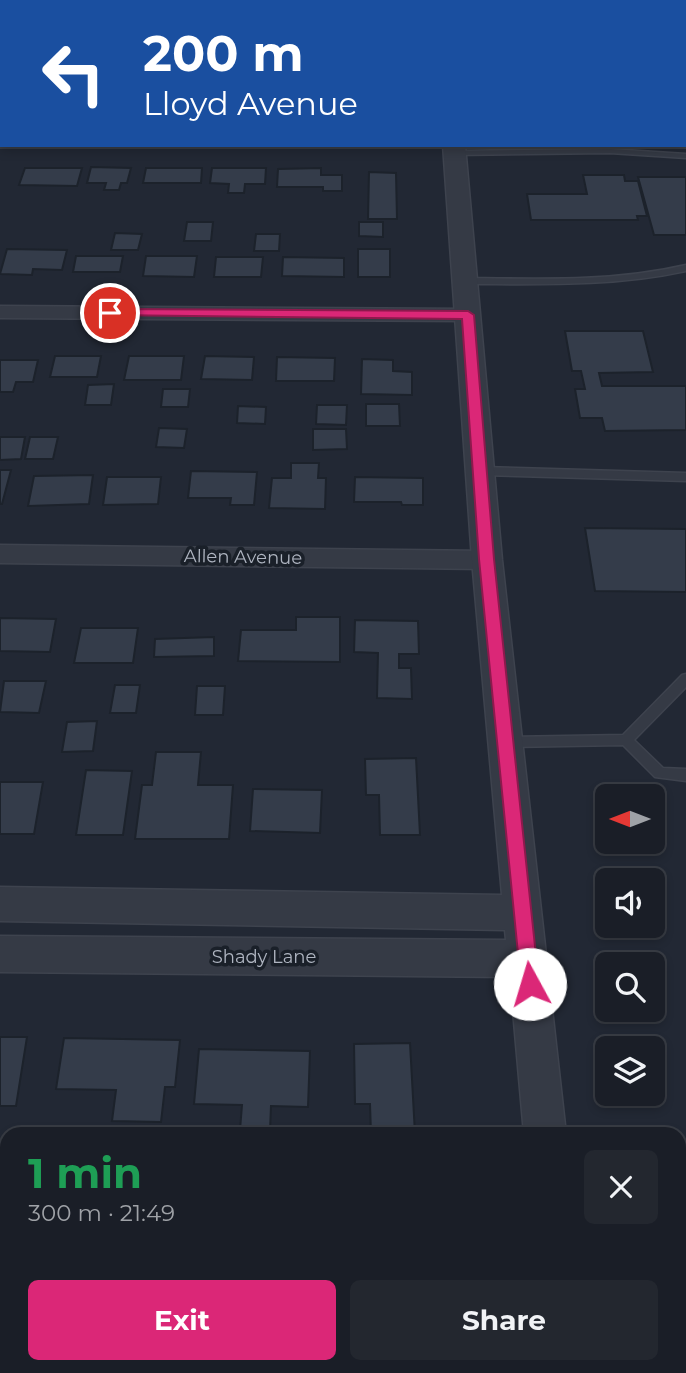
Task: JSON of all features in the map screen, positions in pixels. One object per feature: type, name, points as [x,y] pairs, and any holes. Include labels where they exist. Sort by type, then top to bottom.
[{"type":"street","points":[[454,149],[487,559],[544,1127]]},
{"type":"street","points":[[0,312],[468,315]]},
{"type":"street","name":"Allen Avenue","points":[[0,554],[487,559]]},
{"type":"street","points":[[0,904],[523,913]]},
{"type":"street","name":"Shady Lane","points":[[0,954],[527,959]]},
{"type":"lane","points":[[454,149],[610,151],[686,156]]},
{"type":"lane","points":[[465,281],[636,279],[686,268]]},
{"type":"lane","points":[[480,471],[686,477]]},
{"type":"lane","points":[[505,742],[626,740],[686,679]]},
{"type":"lane","points":[[626,740],[660,774],[686,775]]},
{"type":"building","points":[[91,167],[131,168],[127,183],[121,183],[119,190],[104,190],[106,183],[87,183]]},
{"type":"building","points":[[25,168],[82,168],[77,186],[19,185]]},
{"type":"building","points":[[146,168],[202,168],[201,183],[143,183]]},
{"type":"building","points":[[212,168],[266,168],[265,184],[245,184],[244,193],[228,193],[229,184],[210,183]]},
{"type":"building","points":[[321,168],[321,175],[342,175],[342,191],[323,191],[323,187],[277,187],[278,169]]},
{"type":"building","points":[[369,172],[396,173],[397,219],[368,219]]},
{"type":"building","points":[[583,175],[624,175],[625,181],[638,181],[647,216],[637,216],[638,220],[531,220],[527,194],[587,194]]},
{"type":"building","points":[[638,177],[686,177],[686,235],[654,235]]},
{"type":"building","points":[[187,222],[213,222],[211,241],[184,241]]},
{"type":"building","points":[[359,222],[383,222],[383,237],[359,236]]},
{"type":"building","points":[[115,233],[142,234],[138,250],[111,250]]},
{"type":"building","points":[[256,234],[280,234],[279,251],[254,251]]},
{"type":"building","points":[[7,249],[67,250],[62,270],[33,269],[32,275],[0,274]]},
{"type":"building","points":[[358,249],[390,249],[390,277],[358,277]]},
{"type":"building","points":[[76,256],[123,256],[120,272],[73,272]]},
{"type":"building","points":[[146,256],[197,256],[194,277],[143,276]]},
{"type":"building","points":[[216,257],[263,257],[261,277],[214,277]]},
{"type":"building","points":[[283,257],[344,258],[344,277],[282,276]]},
{"type":"building","points":[[565,331],[643,331],[653,372],[599,373],[602,386],[686,386],[686,430],[605,431],[602,418],[580,418],[575,389],[585,389],[581,371],[572,371]]},
{"type":"building","points":[[55,356],[101,356],[97,377],[50,377]]},
{"type":"building","points":[[129,356],[184,356],[181,380],[124,380]]},
{"type":"building","points":[[205,356],[254,357],[252,380],[201,379]]},
{"type":"building","points":[[277,357],[335,358],[334,381],[276,381]]},
{"type":"building","points":[[362,359],[393,360],[393,371],[412,372],[412,395],[361,394]]},
{"type":"building","points":[[0,360],[38,360],[33,382],[16,382],[13,392],[0,392]]},
{"type":"building","points":[[114,384],[111,405],[85,405],[88,385]]},
{"type":"building","points":[[163,389],[190,389],[188,407],[161,407]]},
{"type":"building","points":[[366,404],[399,404],[400,426],[366,426]]},
{"type":"building","points":[[317,405],[347,405],[346,425],[316,424]]},
{"type":"building","points":[[238,406],[266,407],[265,424],[237,423]]},
{"type":"building","points":[[159,428],[187,429],[184,448],[156,447]]},
{"type":"building","points":[[313,429],[346,429],[347,449],[313,450]]},
{"type":"building","points":[[0,437],[25,437],[21,459],[0,460]]},
{"type":"building","points":[[30,437],[58,437],[53,459],[25,459]]},
{"type":"building","points":[[291,463],[319,463],[318,478],[326,478],[325,509],[269,508],[272,478],[291,478]]},
{"type":"building","points":[[0,470],[11,470],[2,504],[0,504]]},
{"type":"building","points":[[191,471],[257,472],[254,505],[230,505],[231,498],[188,498]]},
{"type":"building","points":[[93,475],[89,504],[28,506],[34,476]]},
{"type":"building","points":[[107,477],[161,477],[158,504],[103,505]]},
{"type":"building","points":[[355,477],[423,478],[423,505],[354,502]]},
{"type":"building","points":[[585,528],[686,529],[686,592],[595,591]]},
{"type":"building","points":[[296,617],[340,617],[340,662],[238,661],[241,630],[296,630]]},
{"type":"building","points":[[0,618],[56,619],[50,652],[0,651]]},
{"type":"building","points":[[355,620],[418,621],[419,654],[399,654],[399,668],[411,668],[412,699],[377,698],[378,653],[354,652]]},
{"type":"building","points":[[81,628],[138,628],[133,663],[74,663]]},
{"type":"building","points":[[214,637],[214,656],[154,657],[155,639]]},
{"type":"building","points":[[4,681],[46,681],[39,713],[0,712]]},
{"type":"building","points":[[115,685],[140,685],[136,713],[110,713]]},
{"type":"building","points":[[197,686],[225,686],[223,715],[195,715]]},
{"type":"building","points":[[97,721],[93,751],[62,752],[67,722]]},
{"type":"building","points":[[156,752],[201,752],[198,785],[233,785],[229,839],[135,839],[142,785],[152,785]]},
{"type":"building","points":[[416,758],[420,835],[380,835],[379,795],[366,795],[365,759]]},
{"type":"building","points":[[86,770],[132,771],[123,835],[76,835]]},
{"type":"building","points":[[0,782],[43,782],[34,834],[0,834]]},
{"type":"building","points":[[253,789],[322,790],[320,833],[250,831]]},
{"type":"building","points":[[0,1037],[27,1037],[16,1106],[0,1106]]},
{"type":"building","points":[[64,1038],[180,1040],[175,1087],[165,1087],[161,1122],[112,1121],[116,1090],[56,1089]]},
{"type":"building","points":[[410,1043],[415,1127],[371,1127],[370,1104],[355,1104],[354,1044]]},
{"type":"building","points":[[199,1049],[310,1051],[308,1107],[271,1106],[270,1127],[240,1127],[242,1105],[194,1104]]},
{"type":"route","points":[[110,313],[468,315],[487,559],[530,984]]}]
